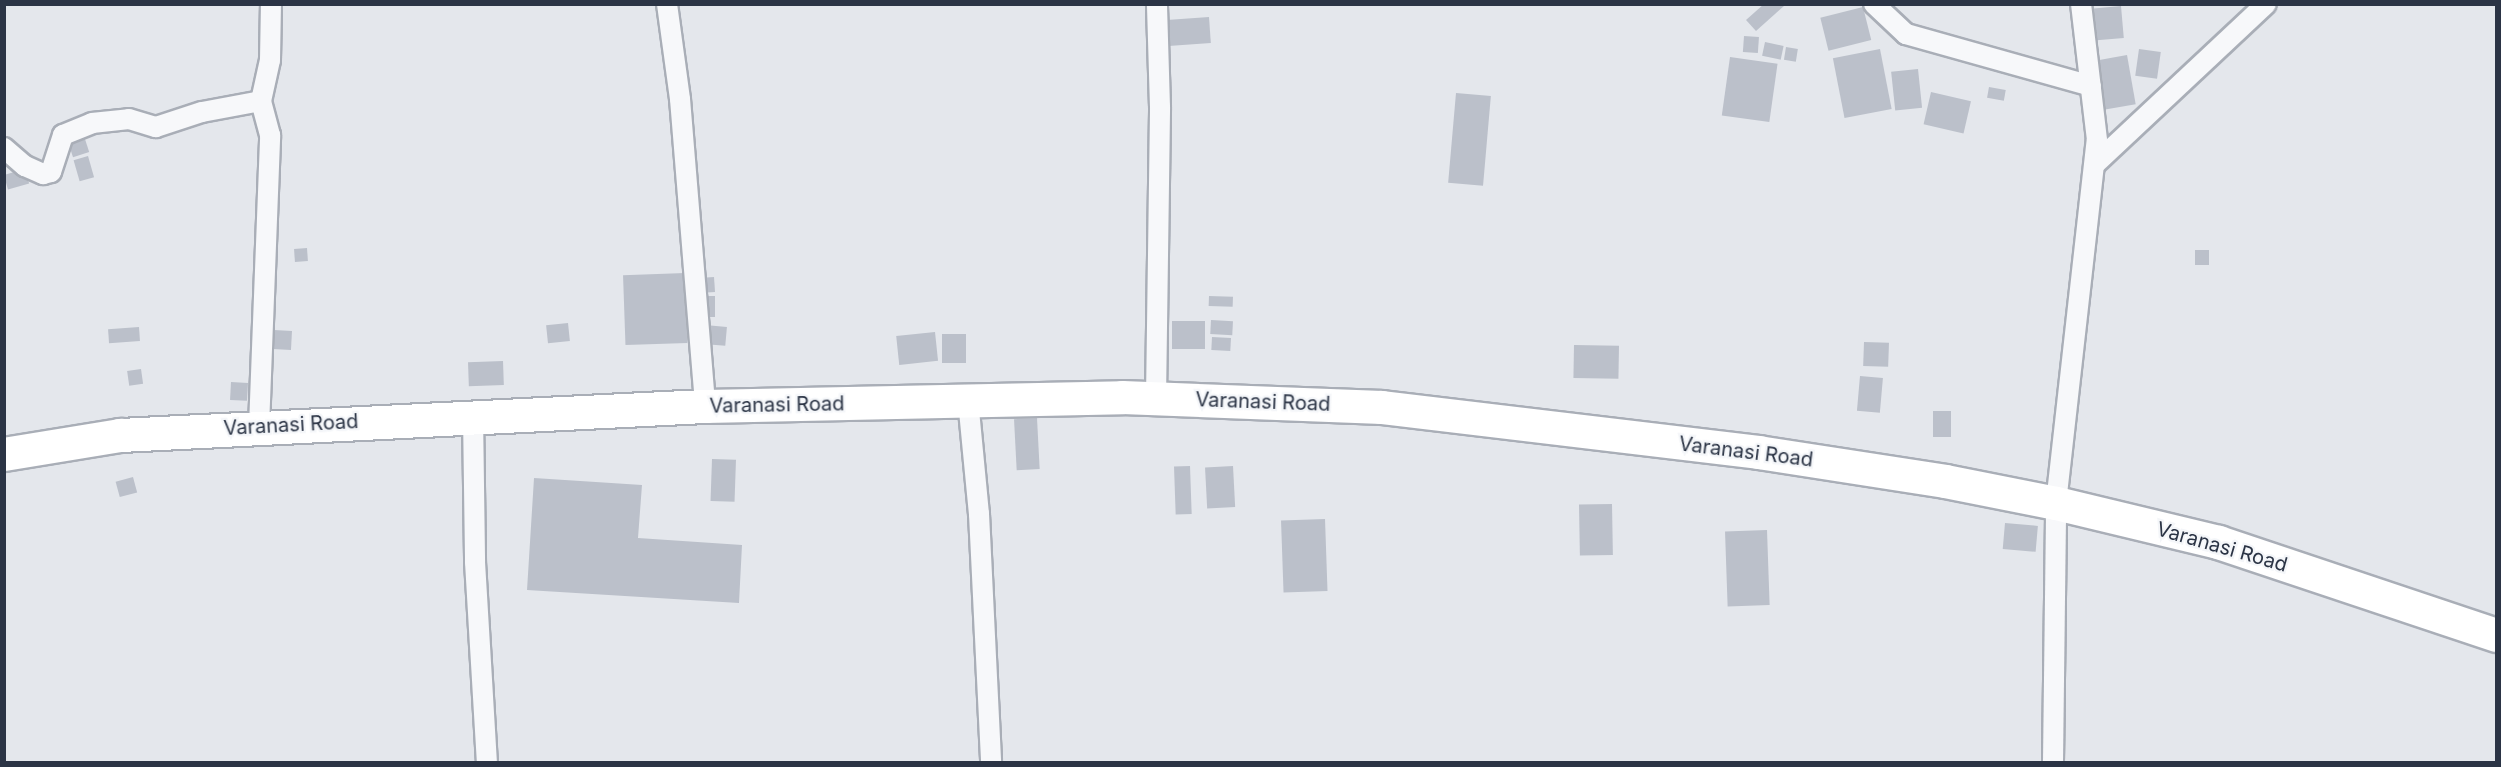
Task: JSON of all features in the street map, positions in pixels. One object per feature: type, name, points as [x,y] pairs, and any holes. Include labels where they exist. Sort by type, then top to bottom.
[{"type":"highway","name":"Varanasi Road","points":[[4,454],[120,435],[473,414],[705,406],[1156,398],[1392,408],[1758,452],[1945,481],[2055,503],[2218,542],[2496,635]]},
{"type":"street","points":[[259,427],[270,135],[261,101],[270,60],[271,4]]},
{"type":"street","points":[[667,4],[680,99],[705,406]]},
{"type":"street","points":[[1156,398],[1160,118],[1157,4]]},
{"type":"street","points":[[1874,4],[1906,34],[2091,86]]},
{"type":"street","points":[[2053,762],[2055,503],[2095,164],[2097,122],[2081,4]]},
{"type":"street","points":[[2095,164],[2260,6]]},
{"type":"street","points":[[4,148],[25,166],[43,174],[51,172],[63,135],[92,123],[129,119],[156,128],[202,112],[261,101]]},
{"type":"street","points":[[968,400],[979,514],[991,762]]},
{"type":"street","points":[[473,414],[475,562],[487,762]]},
{"type":"building","points":[[1764,4],[1784,6],[1756,31],[1746,20]]},
{"type":"building","points":[[2121,6],[2124,38],[2091,41],[2088,9]]},
{"type":"building","points":[[1863,7],[1871,40],[1829,51],[1820,18]]},
{"type":"building","points":[[1209,17],[1211,43],[1165,46],[1163,20]]},
{"type":"building","points":[[1744,36],[1759,37],[1758,53],[1743,52]]},
{"type":"building","points":[[1765,42],[1784,46],[1781,60],[1762,56]]},
{"type":"building","points":[[1786,47],[1798,49],[1796,62],[1784,60]]},
{"type":"building","points":[[1880,49],[1892,109],[1845,118],[1833,58]]},
{"type":"building","points":[[2139,49],[2161,52],[2157,79],[2135,76]]},
{"type":"building","points":[[2127,55],[2136,104],[2105,110],[2096,60]]},
{"type":"building","points":[[1730,57],[1778,64],[1769,122],[1722,115]]},
{"type":"building","points":[[1918,69],[1922,108],[1895,111],[1891,72]]},
{"type":"building","points":[[1989,87],[2006,90],[2004,101],[1987,98]]},
{"type":"building","points":[[1931,92],[1971,101],[1964,133],[1924,124]]},
{"type":"building","points":[[1456,93],[1491,96],[1483,186],[1448,183]]},
{"type":"building","points":[[83,133],[89,152],[73,157],[67,138]]},
{"type":"building","points":[[88,156],[94,177],[80,181],[74,160]]},
{"type":"building","points":[[25,169],[29,183],[8,189],[4,175]]},
{"type":"building","points":[[307,248],[308,261],[295,262],[294,249]]},
{"type":"building","points":[[2195,250],[2209,250],[2209,265],[2195,265]]},
{"type":"building","points":[[685,273],[687,343],[625,345],[623,275]]},
{"type":"building","points":[[714,277],[715,292],[703,293],[702,278]]},
{"type":"building","points":[[702,296],[715,296],[715,317],[702,317]]},
{"type":"building","points":[[1209,296],[1233,297],[1233,307],[1209,306]]},
{"type":"building","points":[[1211,320],[1233,321],[1232,335],[1210,334]]},
{"type":"building","points":[[1172,321],[1205,321],[1205,349],[1172,349]]},
{"type":"building","points":[[568,323],[570,341],[548,343],[546,325]]},
{"type":"building","points":[[705,325],[727,327],[725,346],[703,344]]},
{"type":"building","points":[[139,327],[140,341],[109,343],[108,329]]},
{"type":"building","points":[[274,330],[292,331],[291,350],[273,349]]},
{"type":"building","points":[[935,332],[938,361],[899,365],[896,336]]},
{"type":"building","points":[[942,334],[966,334],[966,363],[942,363]]},
{"type":"building","points":[[1212,337],[1231,338],[1230,351],[1211,350]]},
{"type":"building","points":[[1864,342],[1889,343],[1888,367],[1863,366]]},
{"type":"building","points":[[1574,345],[1619,346],[1618,379],[1573,378]]},
{"type":"building","points":[[503,361],[504,385],[469,386],[468,362]]},
{"type":"building","points":[[141,369],[143,384],[129,386],[127,371]]},
{"type":"building","points":[[1860,376],[1883,378],[1880,413],[1857,411]]},
{"type":"building","points":[[231,382],[248,383],[247,401],[230,400]]},
{"type":"building","points":[[1933,411],[1951,411],[1951,437],[1933,437]]},
{"type":"building","points":[[1037,418],[1040,469],[1017,470],[1014,419]]},
{"type":"building","points":[[712,459],[736,460],[735,502],[711,501]]},
{"type":"building","points":[[1190,466],[1192,514],[1176,515],[1174,467]]},
{"type":"building","points":[[1233,466],[1235,507],[1207,508],[1205,467]]},
{"type":"building","points":[[133,477],[137,492],[120,497],[116,482]]},
{"type":"building","points":[[534,478],[642,485],[638,538],[742,545],[739,603],[527,590]]},
{"type":"building","points":[[1612,504],[1613,555],[1580,556],[1579,505]]},
{"type":"building","points":[[1325,519],[1328,591],[1284,592],[1281,521]]},
{"type":"building","points":[[2005,523],[2038,526],[2036,552],[2003,549]]},
{"type":"building","points":[[1767,530],[1770,605],[1728,606],[1725,531]]}]
